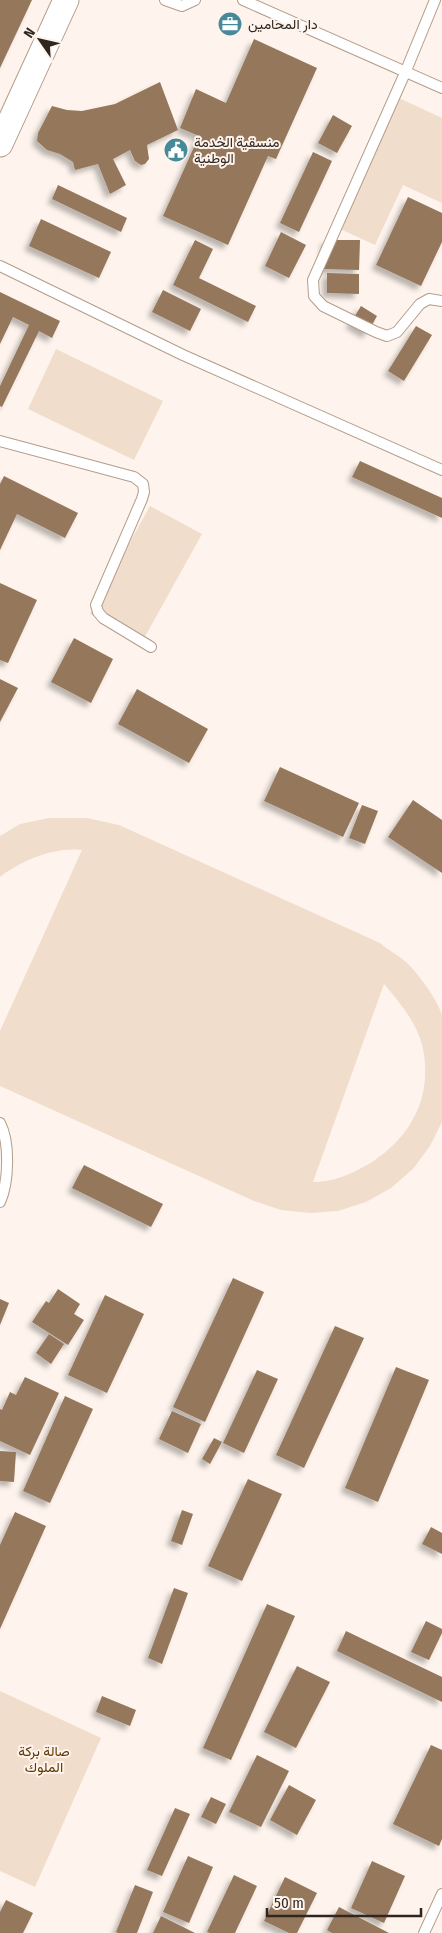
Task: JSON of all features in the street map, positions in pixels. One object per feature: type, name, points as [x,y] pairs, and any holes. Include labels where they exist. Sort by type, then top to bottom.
[{"type":"street","points":[[0,144],[66,0]]},
{"type":"lane","points":[[165,0],[182,6],[196,0]]},
{"type":"lane","points":[[243,0],[442,88]]},
{"type":"lane","points":[[435,0],[406,73],[313,280],[314,296],[323,306],[388,336],[397,332],[420,304],[429,299],[442,301]]},
{"type":"lane","points":[[0,266],[184,355],[442,470]]},
{"type":"lane","points":[[0,441],[134,477],[143,484],[144,492],[142,499],[96,604],[98,612],[103,618],[151,647]]},
{"type":"lane","points":[[0,1123],[4,1131],[8,1172],[0,1202]]},
{"type":"lane","points":[[424,1933],[442,1894]]},
{"type":"green space","points":[[399,98],[442,118],[442,203],[403,185],[375,245],[338,228]]},
{"type":"green space","points":[[56,349],[163,401],[134,460],[28,409]]},
{"type":"green space","points":[[150,506],[202,534],[142,642],[90,614]]},
{"type":"green space","points":[[49,818],[87,818],[119,825],[380,943],[406,962],[427,987],[442,1015],[442,1122],[430,1146],[413,1169],[391,1188],[366,1202],[338,1211],[310,1213],[281,1210],[254,1201],[0,1086],[0,1031],[82,850],[60,851],[39,856],[18,865],[0,877],[0,836],[20,824]],"holes":[[[384,984],[408,1014],[421,1040],[425,1067],[421,1101],[406,1130],[382,1155],[347,1175],[327,1181],[313,1182]]]},
{"type":"green space","name":"صالة بركة الملوك","points":[[0,1691],[101,1738],[35,1887],[0,1871]]},
{"type":"building","points":[[0,0],[32,0],[0,68]]},
{"type":"building","points":[[254,39],[317,68],[276,159],[268,156],[228,245],[163,216],[199,136],[180,128],[196,89],[226,103]]},
{"type":"building","points":[[160,82],[178,130],[147,145],[149,159],[145,164],[141,165],[135,161],[130,150],[113,159],[126,185],[110,194],[98,164],[75,170],[73,162],[60,154],[47,150],[37,141],[38,133],[52,106],[82,111],[115,104]]},
{"type":"building","points":[[333,115],[352,126],[337,153],[318,143]]},
{"type":"building","points":[[313,152],[332,161],[299,232],[280,223]]},
{"type":"building","points":[[58,185],[127,218],[121,232],[52,199]]},
{"type":"building","points":[[408,197],[442,213],[442,242],[421,286],[376,265]]},
{"type":"building","points":[[41,219],[111,252],[99,278],[29,246]]},
{"type":"building","points":[[281,232],[306,245],[289,278],[265,266]]},
{"type":"building","points":[[195,240],[213,249],[199,278],[256,306],[248,322],[173,285]]},
{"type":"building","points":[[325,240],[360,240],[359,270],[324,269]]},
{"type":"building","points":[[327,273],[359,274],[359,294],[327,293]]},
{"type":"building","points":[[163,290],[201,309],[190,331],[152,312]]},
{"type":"building","points":[[0,292],[60,321],[52,338],[39,331],[2,407],[0,406],[0,386],[29,325],[13,317],[0,344]]},
{"type":"building","points":[[361,306],[377,316],[367,334],[350,324]]},
{"type":"building","points":[[416,326],[432,335],[404,381],[388,371]]},
{"type":"building","points":[[360,461],[442,498],[442,518],[352,477]]},
{"type":"building","points":[[4,476],[78,513],[65,538],[17,514],[0,550],[0,484]]},
{"type":"building","points":[[0,583],[37,600],[8,663],[0,660]]},
{"type":"building","points":[[74,638],[113,659],[91,703],[51,682]]},
{"type":"building","points":[[0,679],[18,688],[0,722]]},
{"type":"building","points":[[137,689],[208,729],[189,763],[118,724]]},
{"type":"building","points":[[280,767],[359,803],[343,837],[264,801]]},
{"type":"building","points":[[413,800],[442,820],[442,873],[388,837]]},
{"type":"building","points":[[362,805],[378,811],[365,844],[349,838]]},
{"type":"building","points":[[84,1165],[163,1204],[151,1227],[72,1188]]},
{"type":"building","points":[[233,1278],[264,1292],[205,1422],[173,1407]]},
{"type":"building","points":[[58,1289],[80,1304],[74,1314],[84,1320],[68,1345],[32,1322],[46,1301],[49,1303]]},
{"type":"building","points":[[105,1295],[144,1314],[107,1393],[68,1375]]},
{"type":"building","points":[[0,1299],[9,1303],[0,1325]]},
{"type":"building","points":[[335,1326],[364,1338],[304,1468],[276,1455]]},
{"type":"building","points":[[49,1334],[64,1344],[51,1364],[36,1353]]},
{"type":"building","points":[[396,1367],[429,1380],[378,1502],[345,1488]]},
{"type":"building","points":[[257,1370],[278,1379],[244,1453],[223,1443]]},
{"type":"building","points":[[25,1377],[59,1393],[30,1455],[0,1441],[0,1409],[2,1410],[10,1392],[16,1395]]},
{"type":"building","points":[[65,1396],[93,1409],[50,1503],[23,1491]]},
{"type":"building","points":[[172,1411],[201,1424],[188,1453],[159,1439]]},
{"type":"building","points":[[214,1438],[222,1442],[210,1464],[202,1459]]},
{"type":"building","points":[[0,1451],[16,1452],[14,1482],[0,1481]]},
{"type":"building","points":[[248,1479],[282,1494],[242,1581],[208,1566]]},
{"type":"building","points":[[182,1510],[193,1514],[182,1545],[171,1541]]},
{"type":"building","points":[[15,1512],[46,1526],[0,1629],[0,1545]]},
{"type":"building","points":[[431,1527],[442,1533],[442,1554],[422,1544]]},
{"type":"building","points":[[174,1588],[188,1593],[162,1664],[148,1658]]},
{"type":"building","points":[[267,1604],[295,1616],[231,1760],[203,1748]]},
{"type":"building","points":[[426,1621],[442,1629],[442,1633],[429,1660],[411,1652]]},
{"type":"building","points":[[346,1631],[442,1677],[442,1702],[337,1651]]},
{"type":"building","points":[[297,1666],[330,1682],[296,1748],[264,1732]]},
{"type":"building","points":[[102,1696],[136,1710],[130,1726],[96,1712]]},
{"type":"building","points":[[431,1745],[442,1750],[442,1839],[439,1846],[393,1824]]},
{"type":"building","points":[[257,1755],[289,1771],[261,1827],[229,1812]]},
{"type":"building","points":[[289,1785],[316,1800],[297,1835],[270,1820]]},
{"type":"building","points":[[211,1797],[226,1804],[216,1824],[201,1817]]},
{"type":"building","points":[[175,1808],[190,1814],[162,1876],[147,1870]]},
{"type":"building","points":[[188,1856],[213,1867],[189,1923],[163,1912]]},
{"type":"building","points":[[372,1861],[405,1876],[384,1923],[351,1908]]},
{"type":"building","points":[[234,1875],[257,1886],[235,1933],[207,1932]]},
{"type":"building","points":[[285,1877],[317,1893],[297,1933],[289,1933],[264,1921]]},
{"type":"building","points":[[135,1885],[153,1892],[137,1933],[118,1933],[116,1932]]},
{"type":"building","points":[[6,1900],[33,1913],[23,1933],[0,1933],[0,1912]]},
{"type":"building","points":[[339,1907],[389,1933],[332,1933],[327,1930]]},
{"type":"building","points":[[161,1916],[195,1933],[153,1933]]},
{"type":"place","name":"دار المحامين","points":[[230,24]]},
{"type":"place","name":"منسقية الخدمة الوطنية","points":[[176,150]]}]
